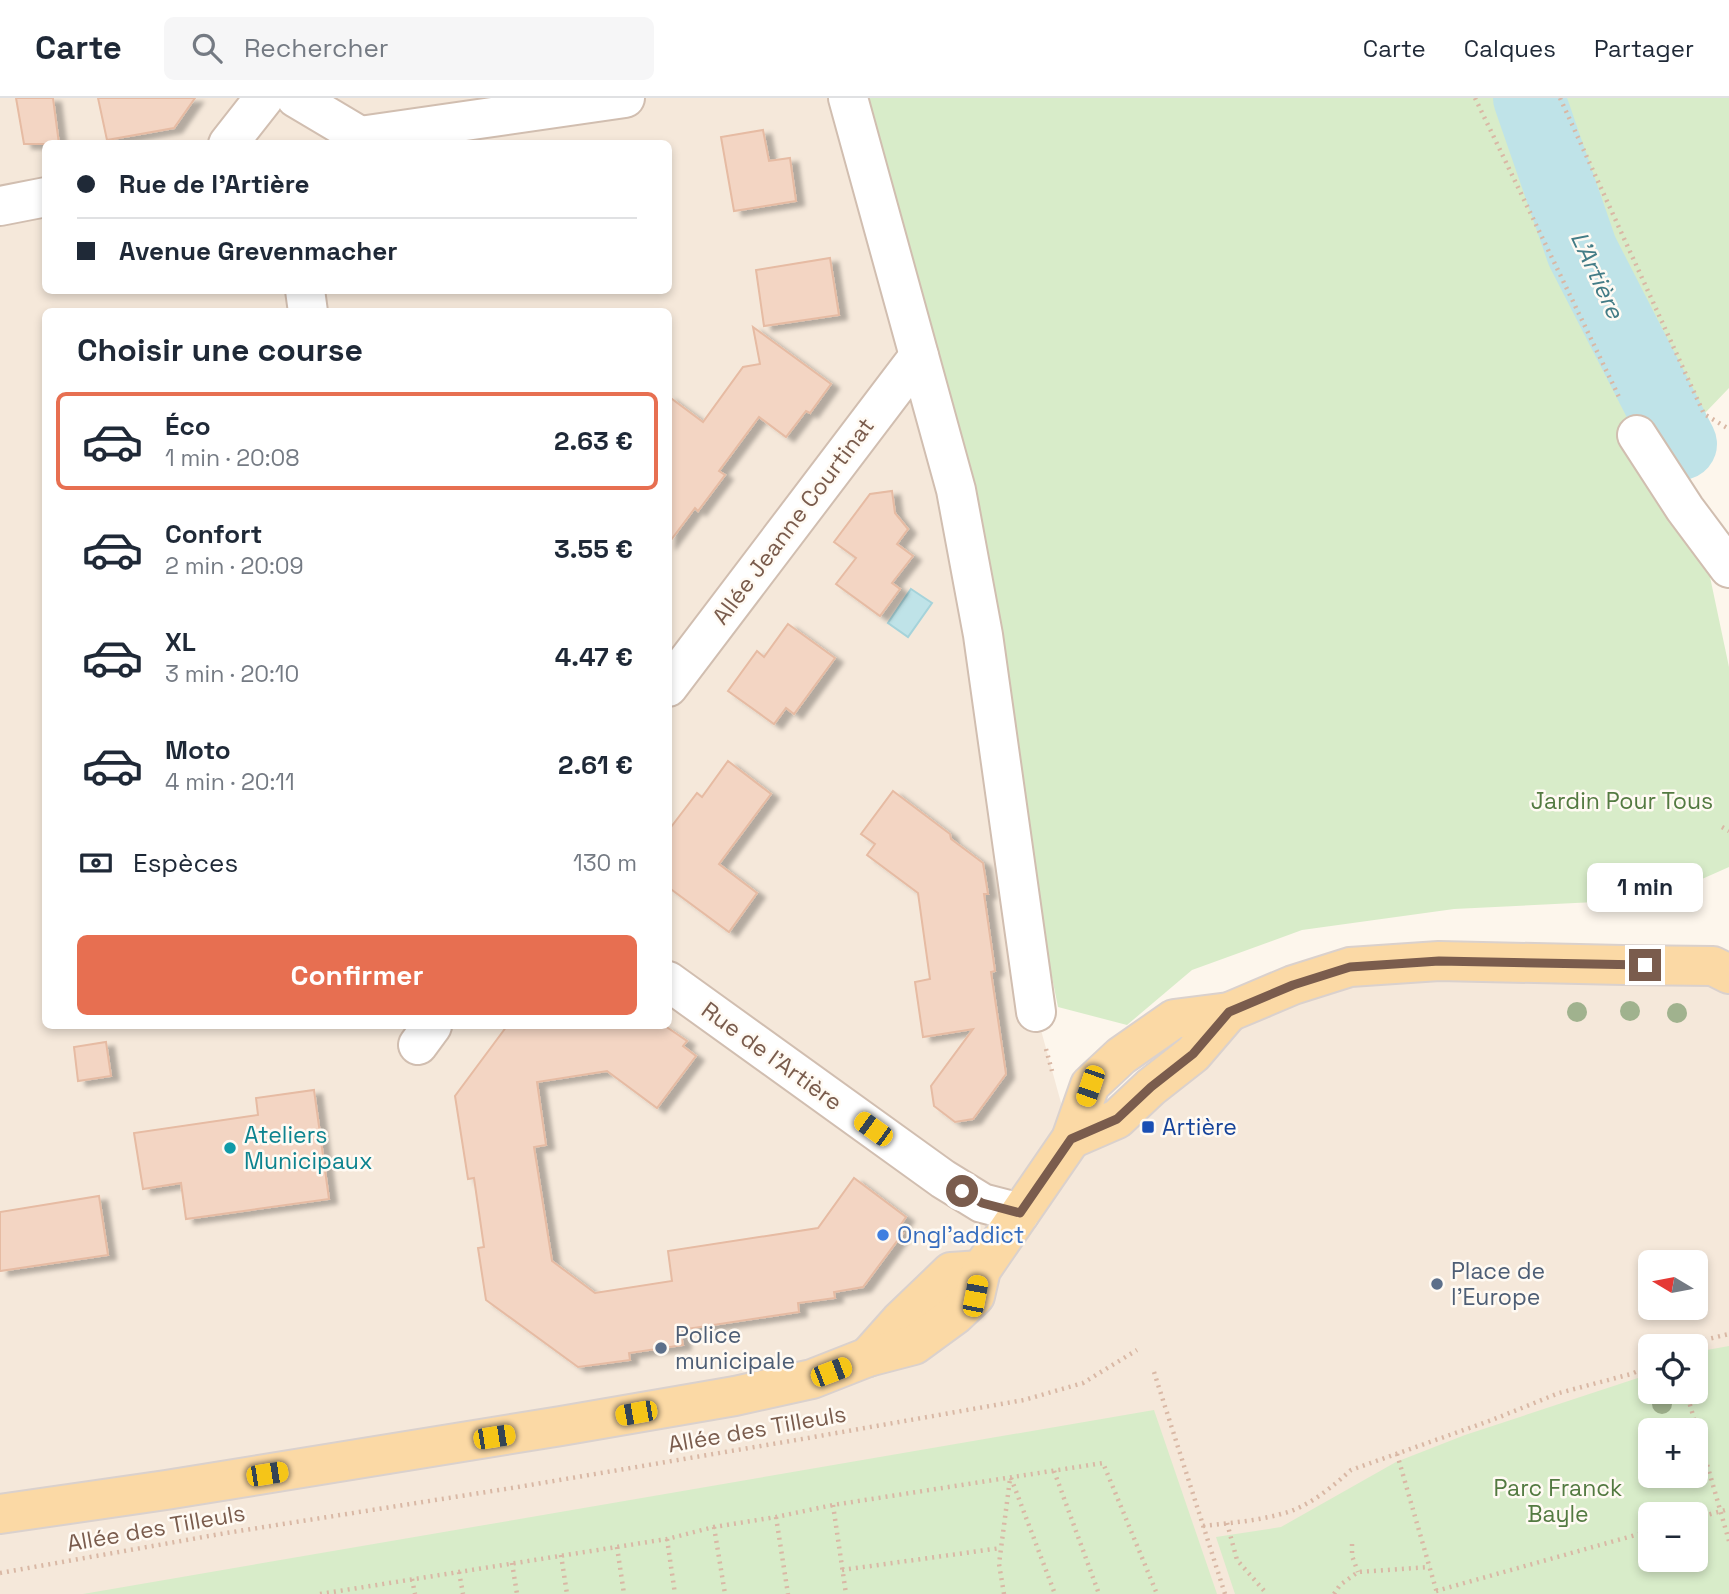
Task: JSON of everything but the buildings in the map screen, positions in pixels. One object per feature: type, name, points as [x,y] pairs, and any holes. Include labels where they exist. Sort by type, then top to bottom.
[{"type":"main road","points":[[0,1514],[561,1426],[735,1396],[812,1379],[868,1357],[914,1345],[955,1315],[975,1296],[981,1270],[1071,1139],[1117,1119],[1151,1087],[1193,1054],[1229,1012],[1293,985],[1350,967],[1439,961],[1724,964]]},
{"type":"street","points":[[231,140],[264,98]]},
{"type":"street","points":[[296,98],[357,140],[625,98]]},
{"type":"street","points":[[848,98],[956,490],[983,635],[1036,1012]]},
{"type":"street","points":[[0,206],[42,198]]},
{"type":"street","name":"Allée Jeanne Courtinat","points":[[672,682],[919,356]]},
{"type":"street","points":[[1637,435],[1685,509],[1729,568]]},
{"type":"street","name":"Rue de l'Artière","points":[[672,984],[943,1179],[982,1203],[1020,1213]]},
{"type":"path","points":[[1475,98],[1637,435]]},
{"type":"path","points":[[1560,98],[1704,414],[1729,429]]},
{"type":"path","points":[[1721,827],[1729,831]]},
{"type":"path","points":[[1708,1339],[1729,1334]]},
{"type":"path","name":"Allée des Tilleuls","points":[[0,1573],[1024,1400],[1083,1382],[1137,1350]]},
{"type":"path","points":[[1203,1526],[1282,1514],[1317,1496],[1351,1470],[1493,1420],[1559,1393],[1638,1371]]},
{"type":"path","points":[[1154,1372],[1225,1594]]},
{"type":"path","points":[[1690,1404],[1729,1541]]},
{"type":"path","points":[[1397,1454],[1436,1593],[1638,1534]]},
{"type":"path","points":[[320,1594],[667,1539],[714,1527],[833,1505],[1103,1463],[1157,1594]]},
{"type":"path","points":[[1054,1471],[1099,1594]]},
{"type":"path","points":[[1004,1594],[999,1564],[1010,1478]]},
{"type":"path","points":[[1010,1478],[1055,1594]]},
{"type":"path","points":[[833,1505],[846,1594]]},
{"type":"path","points":[[1708,1514],[1729,1508]]},
{"type":"path","points":[[776,1517],[788,1594]]},
{"type":"path","points":[[1227,1523],[1237,1560],[1267,1594]]},
{"type":"path","points":[[714,1527],[725,1594]]},
{"type":"path","points":[[667,1539],[675,1594]]},
{"type":"path","points":[[1352,1545],[1352,1556],[1358,1572]]},
{"type":"path","points":[[617,1547],[624,1594]]},
{"type":"path","points":[[842,1570],[1001,1549]]},
{"type":"path","points":[[561,1555],[567,1594]]},
{"type":"path","points":[[512,1563],[517,1594]]},
{"type":"path","points":[[1334,1594],[1340,1585],[1358,1572],[1430,1567]]},
{"type":"path","points":[[460,1572],[463,1594]]},
{"type":"path","points":[[412,1579],[415,1594]]},
{"type":"path","points":[[361,1587],[362,1594]]},
{"type":"shaded area","points":[[0,98],[848,98],[956,490],[1036,1012],[1071,1139],[1293,985],[1729,966],[1729,1594],[0,1594]]},
{"type":"green space","name":"Jardin Pour Tous","points":[[848,98],[1729,98],[1729,388],[1704,414],[1682,444],[1729,667],[1729,867],[1657,899],[1454,909],[1302,930],[1192,970],[1127,1025],[1058,1007],[983,635]]},
{"type":"green space","name":"Parc Franck Bayle","points":[[1729,1346],[1729,1594],[1235,1594],[1216,1537],[1281,1527],[1396,1462],[1465,1435],[1638,1378],[1638,1404],[1708,1404],[1708,1350]]},
{"type":"green space","points":[[1154,1410],[1217,1594],[83,1594]]},
{"type":"water","points":[[911,589],[932,603],[908,637],[888,623]]},
{"type":"waterway","name":"L'Artière","points":[[1529,98],[1582,251],[1681,444]]},
{"type":"place","name":"Artière","points":[[1148,1127]]},
{"type":"place","name":"Ateliers Municipaux","points":[[230,1148]]},
{"type":"place","name":"Ongl'addict","points":[[883,1235]]},
{"type":"place","name":"Place de l'Europe","points":[[1437,1284]]},
{"type":"place","name":"Police municipale","points":[[661,1348]]},
{"type":"route","points":[[962,1191],[982,1203],[1020,1213],[1071,1139],[1117,1119],[1151,1087],[1193,1054],[1229,1012],[1293,985],[1350,967],[1439,961],[1645,965]]}]
